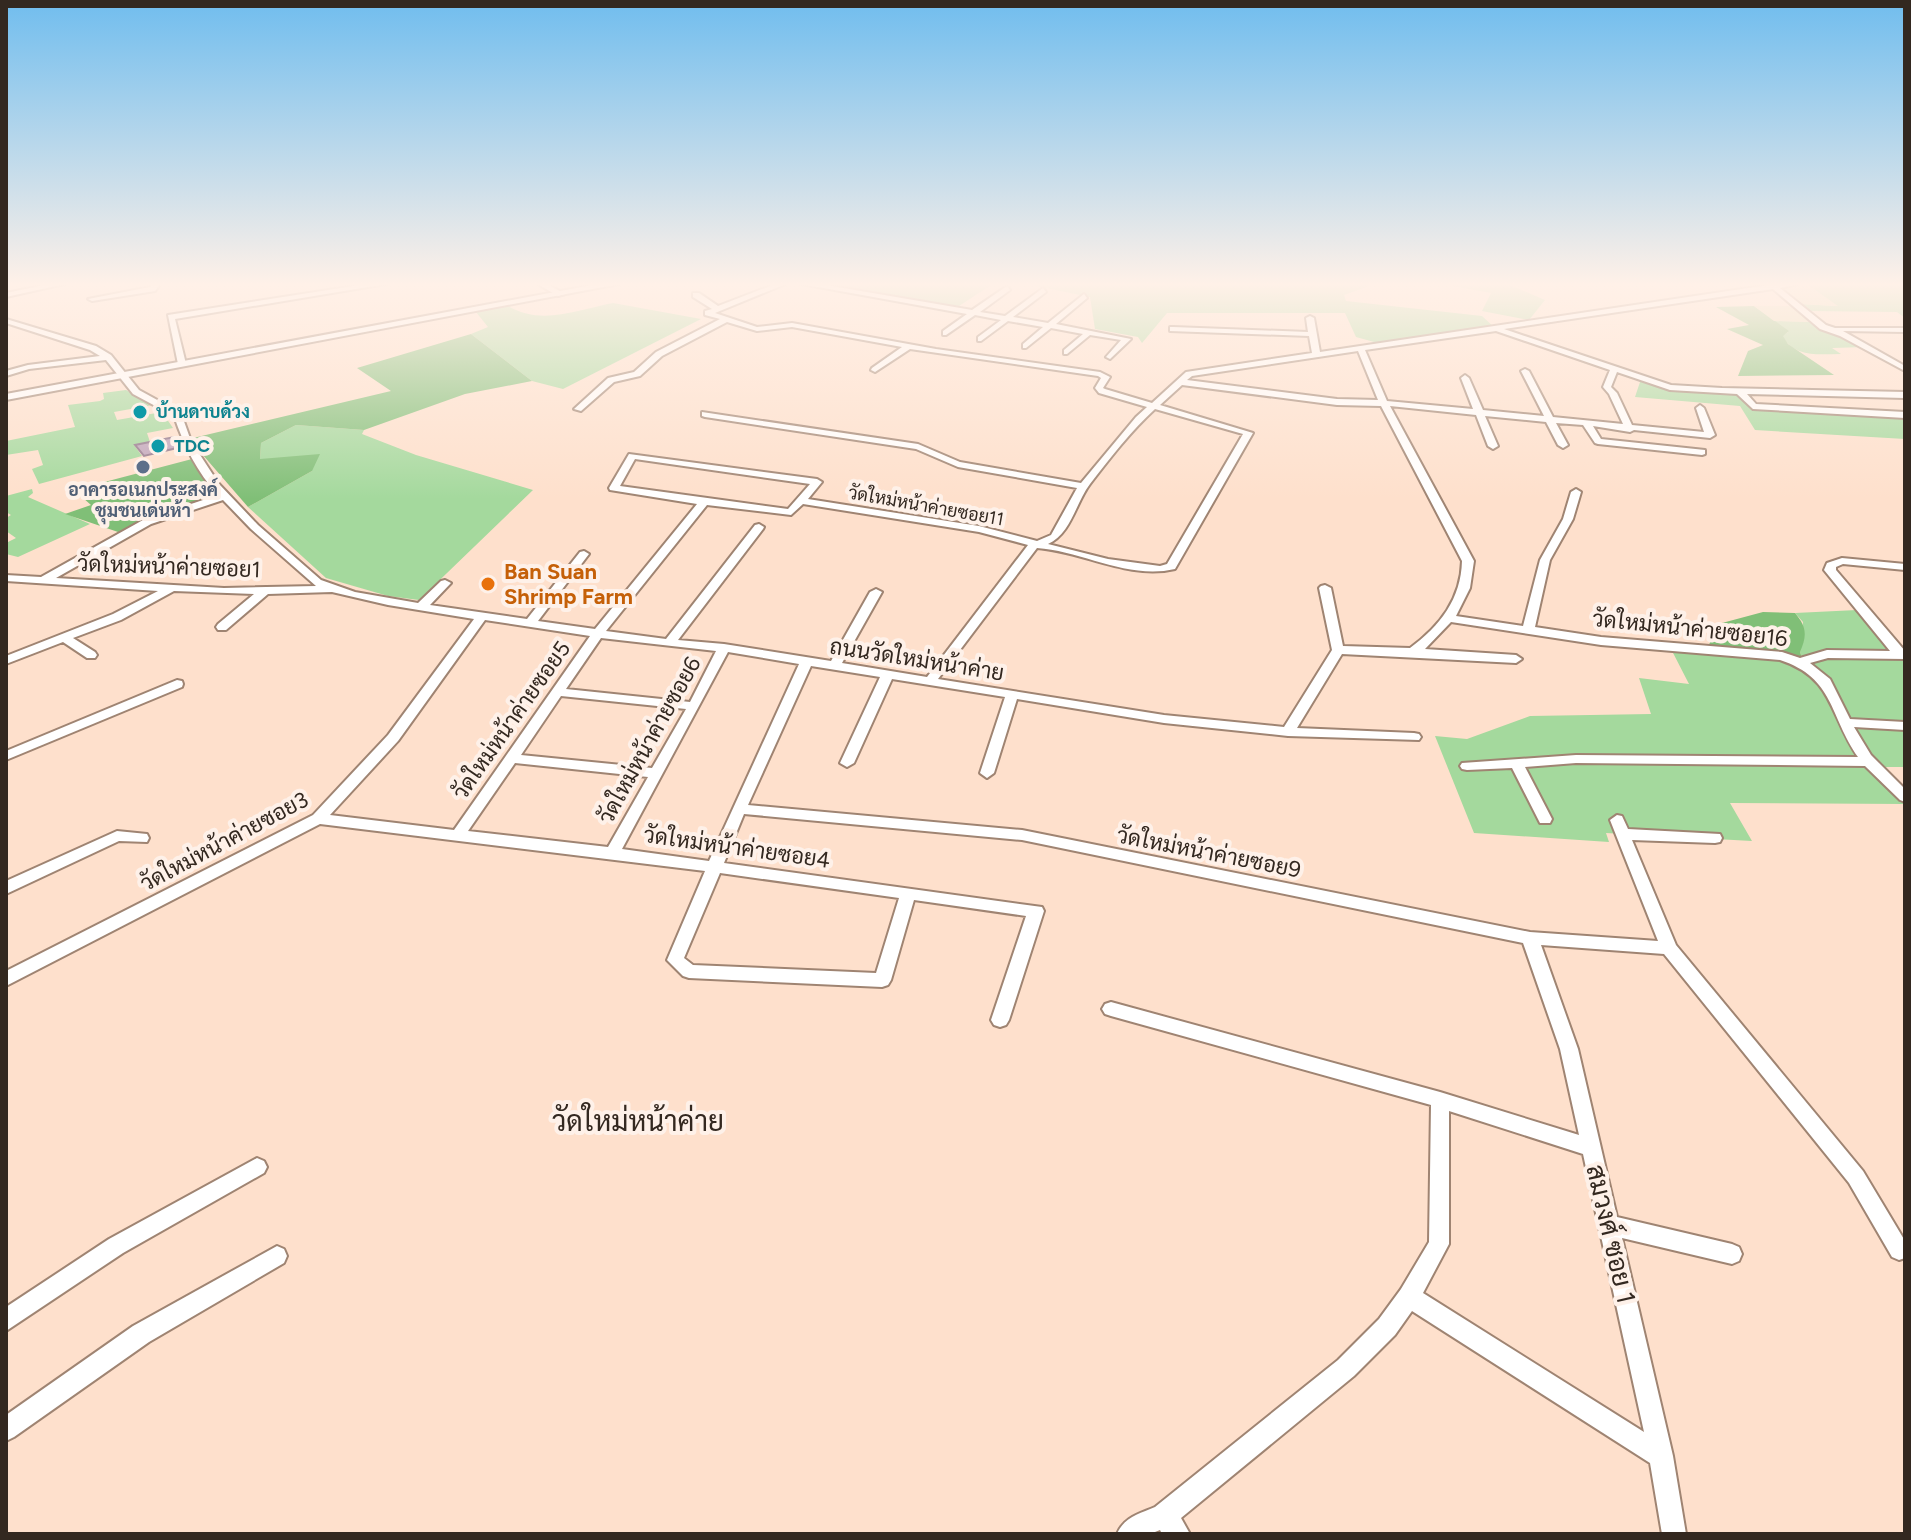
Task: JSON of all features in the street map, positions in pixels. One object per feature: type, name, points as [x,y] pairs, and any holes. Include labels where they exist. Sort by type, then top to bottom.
[{"type":"main road","points":[[6,397],[231,355]]},
{"type":"street","points":[[103,355],[108,357]]},
{"type":"street","points":[[180,355],[182,364]]},
{"type":"street","points":[[578,409],[611,380],[637,374],[658,355]]},
{"type":"street","points":[[875,370],[896,355]]},
{"type":"street","points":[[969,355],[1100,374],[1106,377],[1099,388],[1102,391],[1152,407]]},
{"type":"street","points":[[931,680],[1033,546],[1045,544],[1055,537],[1083,486],[1152,407],[1196,371],[1316,355]]},
{"type":"street","points":[[1363,355],[1384,403],[1468,561],[1469,574],[1449,618],[1413,652]]},
{"type":"street","points":[[1573,355],[1670,387],[1740,392],[1905,395]]},
{"type":"street","points":[[1879,355],[1905,369]]},
{"type":"street","points":[[6,374],[28,367],[108,357]]},
{"type":"street","name":"ถนนวัดใหม่หน้าค่าย","points":[[108,357],[136,392],[178,415],[183,439],[206,477],[317,582],[331,589],[421,607],[669,643],[724,648],[1164,719],[1288,732],[1414,737]]},
{"type":"street","points":[[1614,369],[1607,387],[1630,429]]},
{"type":"street","points":[[1525,371],[1563,445]]},
{"type":"street","points":[[1465,378],[1493,446]]},
{"type":"street","points":[[1182,382],[1337,402],[1384,403],[1710,435],[1700,408]]},
{"type":"street","points":[[1740,392],[1753,406],[1905,415]]},
{"type":"street","name":"วัดใหม่หน้าค่ายซอย11","points":[[802,501],[979,529],[1108,562],[1160,569],[1171,567],[1248,433],[1152,407]]},
{"type":"street","points":[[705,414],[918,447],[958,464],[1083,486]]},
{"type":"street","points":[[1587,424],[1598,441],[1702,452]]},
{"type":"street","points":[[632,456],[817,482],[802,501],[791,512],[614,488],[632,456]]},
{"type":"street","points":[[1528,631],[1545,560],[1568,519],[1576,492]]},
{"type":"street","points":[[42,581],[147,522],[225,496]]},
{"type":"street","name":"วัดใหม่หน้าค่ายซอย5","points":[[459,833],[599,632],[704,502]]},
{"type":"street","points":[[669,643],[759,527]]},
{"type":"street","points":[[530,623],[584,554]]},
{"type":"street","points":[[1902,655],[1830,570],[1831,565],[1842,561],[1905,567]]},
{"type":"street","name":"วัดใหม่หน้าค่ายซอย1","points":[[6,578],[170,589],[331,589]]},
{"type":"street","points":[[421,607],[445,583]]},
{"type":"street","points":[[1288,732],[1338,650],[1325,588]]},
{"type":"street","points":[[6,660],[144,605],[170,589]]},
{"type":"street","points":[[222,627],[264,591]]},
{"type":"street","points":[[834,667],[876,592]]},
{"type":"street","name":"วัดใหม่หน้าค่ายซอย3","points":[[6,979],[318,819],[393,738],[482,616]]},
{"type":"street","name":"วัดใหม่หน้าค่ายซอย16","points":[[1449,618],[1601,641],[1782,656],[1803,661],[1818,672],[1859,751],[1905,797]]},
{"type":"street","points":[[64,638],[91,655]]},
{"type":"street","name":"วัดใหม่หน้าค่ายซอย6","points":[[612,853],[724,648]]},
{"type":"street","points":[[1338,650],[1516,659]]},
{"type":"street","points":[[1803,661],[1827,654],[1902,655]]},
{"type":"street","points":[[806,662],[675,960],[689,971],[882,980],[908,893]]},
{"type":"street","points":[[847,763],[887,675]]},
{"type":"street","points":[[6,756],[177,684]]},
{"type":"street","points":[[558,692],[694,706]]},
{"type":"street","points":[[987,773],[1012,694]]},
{"type":"street","points":[[1847,723],[1905,726]]},
{"type":"street","points":[[512,758],[657,773]]},
{"type":"street","points":[[1467,766],[1576,759],[1869,762]]},
{"type":"street","points":[[1516,762],[1545,819]]},
{"type":"street","name":"วัดใหม่หน้าค่ายซอย9","points":[[739,809],[1022,835],[1530,938],[1669,948]]},
{"type":"street","name":"วัดใหม่หน้าค่ายซอย4","points":[[318,819],[459,833],[1036,911],[1000,1020]]},
{"type":"street","points":[[1715,838],[1620,827],[1669,948],[1856,1177],[1899,1250]]},
{"type":"street","points":[[6,888],[117,836],[142,838]]},
{"type":"street","name":"สมวงศ์ ซอย 1","points":[[1530,938],[1569,1049],[1661,1456],[1674,1534]]},
{"type":"street","points":[[1111,1009],[1440,1100],[1592,1148]]},
{"type":"street","points":[[1129,1534],[1135,1528],[1171,1525],[1346,1368],[1379,1336],[1409,1297],[1439,1244],[1440,1100]]},
{"type":"street","points":[[6,1320],[116,1246],[257,1167]]},
{"type":"street","points":[[1609,1225],[1732,1254]]},
{"type":"street","points":[[6,1429],[141,1334],[277,1256]]},
{"type":"street","points":[[1409,1297],[1661,1456]]},
{"type":"green space","points":[[401,355],[498,355],[532,381],[465,394],[364,430],[296,425],[261,443],[260,459],[320,454],[312,471],[248,507],[189,439],[391,391],[357,368]]},
{"type":"green space","points":[[498,355],[630,355],[563,389],[532,381]]},
{"type":"green space","points":[[1746,355],[1804,355],[1834,375],[1738,376]]},
{"type":"green space","points":[[1641,379],[1679,390],[1738,394],[1747,405],[1756,409],[1905,417],[1905,439],[1755,430],[1740,406],[1635,397]]},
{"type":"green space","points":[[126,390],[153,405],[114,412],[117,420],[162,412],[173,428],[147,433],[150,442],[134,445],[142,456],[39,484],[32,469],[43,465],[38,450],[6,455],[6,441],[75,427],[68,405],[100,401],[104,399],[103,393]]},
{"type":"green space","points":[[296,425],[364,430],[362,434],[416,455],[533,490],[419,600],[388,596],[326,578],[248,507],[312,471],[260,459],[261,443]]},
{"type":"green space","points":[[192,459],[219,494],[150,516],[121,533],[65,514],[91,505],[74,490]]},
{"type":"green space","points":[[32,489],[33,493],[28,497],[90,524],[18,557],[6,554],[6,543],[16,538],[6,531],[6,518],[11,515],[6,512],[6,496]]},
{"type":"green space","points":[[1857,610],[1905,655],[1905,767],[1875,767],[1905,797],[1905,804],[1730,803],[1752,841],[1606,833],[1609,842],[1474,833],[1435,736],[1467,739],[1530,716],[1651,714],[1639,678],[1689,684],[1671,649],[1803,660],[1800,652],[1803,622],[1795,613]]},
{"type":"green space","points":[[1763,612],[1795,613],[1805,632],[1800,652],[1803,661],[1708,646],[1722,623]]},
{"type":"building","name":"TDC","points":[[174,437],[181,447],[144,456],[135,445]]},
{"type":"place","name":"บ้านดาบด้วง","points":[[140,412]]},
{"type":"place","name":"TDC","points":[[158,446]]},
{"type":"place","name":"อาคารอเนกประสงค์ ชุมชนเด่นห้า","points":[[143,467]]},
{"type":"place","name":"Ban Suan Shrimp Farm","points":[[488,584]]},
{"type":"district","name":"วัดใหม่หน้าค่าย","points":[[638,1121]]}]
